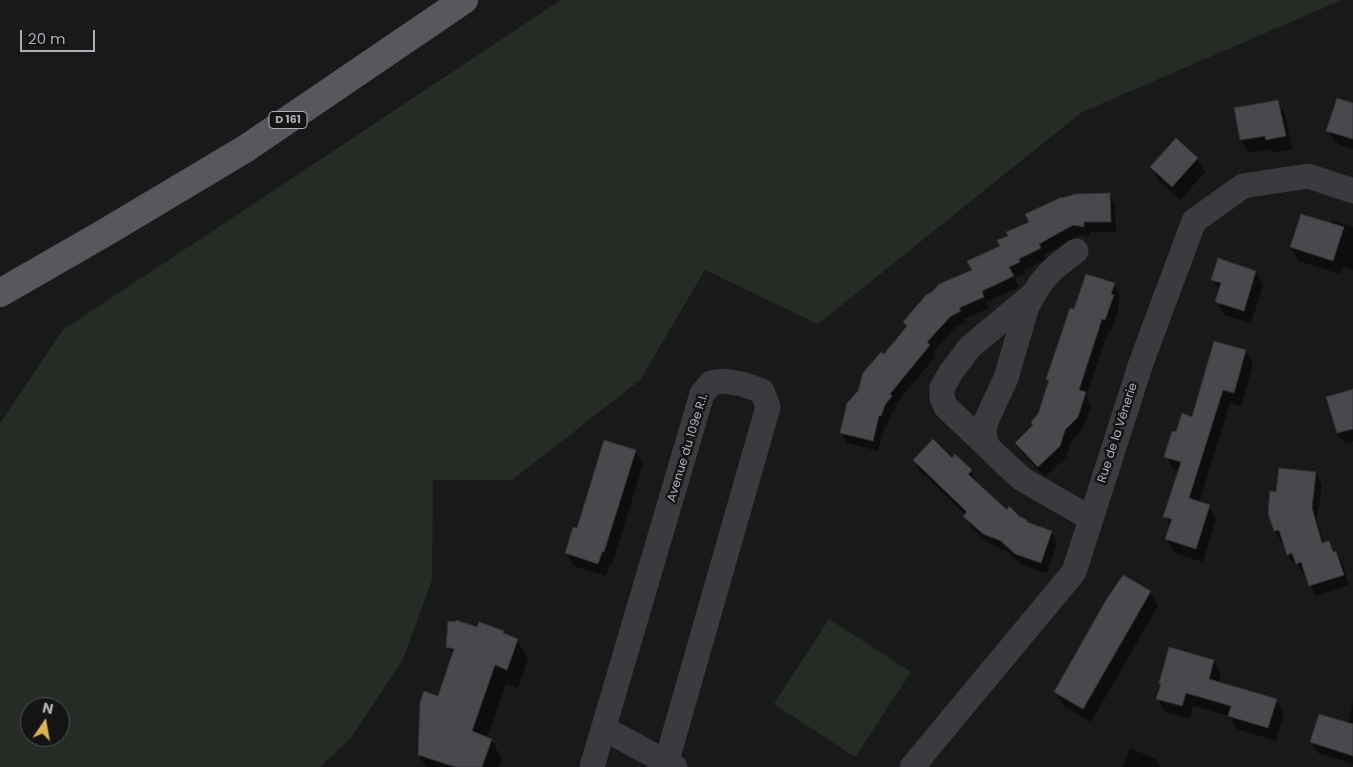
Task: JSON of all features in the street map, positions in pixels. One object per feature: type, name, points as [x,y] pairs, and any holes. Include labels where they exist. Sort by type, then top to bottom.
[{"type":"main road","name":"D 161","points":[[0,293],[245,149],[464,0]]},
{"type":"street","name":"Rue de la Vénerie","points":[[912,767],[1074,572],[1141,363],[1194,221],[1243,186],[1308,176],[1353,191]]},
{"type":"street","points":[[987,446],[984,429],[1006,378],[1027,306],[1040,284],[1059,264],[1076,251]]},
{"type":"street","points":[[1033,294],[970,347],[951,372],[942,388],[942,398],[946,407],[1022,479],[1090,518]]},
{"type":"street","name":"Avenue du 109e R.I.","points":[[592,767],[702,394],[711,383],[723,381],[742,384],[762,391],[768,407],[669,765]]},
{"type":"street","points":[[604,729],[669,765]]},
{"type":"shaded area","points":[[561,0],[1342,0],[1082,112],[818,324],[705,270],[640,380],[512,480],[433,480],[432,580],[403,659],[351,738],[320,767],[0,767],[0,423],[63,330]]},
{"type":"shaded area","points":[[829,619],[911,672],[855,757],[774,704]]},
{"type":"building","points":[[1337,98],[1353,103],[1353,139],[1326,131]]},
{"type":"building","points":[[1278,100],[1286,136],[1266,140],[1265,136],[1240,140],[1234,108]]},
{"type":"building","points":[[1176,138],[1198,158],[1172,187],[1150,167]]},
{"type":"building","points":[[1110,193],[1111,222],[1084,222],[1084,227],[1073,225],[1039,244],[1041,248],[1019,259],[1020,262],[1009,267],[1014,276],[982,291],[984,297],[959,308],[961,311],[951,316],[927,342],[930,345],[890,394],[892,396],[885,405],[881,416],[879,416],[873,441],[840,433],[847,403],[858,391],[863,373],[881,352],[884,354],[907,326],[903,322],[926,295],[932,292],[939,284],[972,270],[967,261],[1000,246],[997,240],[1008,236],[1006,232],[1029,222],[1025,214],[1060,198],[1075,194]]},
{"type":"building","points":[[1301,214],[1344,227],[1333,261],[1290,247]]},
{"type":"building","points":[[1218,258],[1256,271],[1244,311],[1215,302],[1221,283],[1211,280]]},
{"type":"building","points":[[1086,274],[1115,283],[1111,294],[1114,295],[1105,320],[1102,319],[1079,390],[1086,392],[1078,417],[1065,430],[1060,446],[1038,467],[1015,443],[1033,425],[1031,422],[1038,414],[1049,380],[1046,379],[1070,308],[1074,309]]},
{"type":"building","points":[[1214,341],[1246,350],[1234,393],[1223,390],[1189,498],[1210,505],[1196,549],[1165,539],[1172,519],[1163,517],[1181,462],[1164,457],[1172,431],[1176,432],[1182,413],[1192,417]]},
{"type":"building","points":[[1353,389],[1353,429],[1337,433],[1326,397]]},
{"type":"building","points":[[933,439],[952,458],[955,454],[972,470],[968,474],[1007,510],[1009,506],[1027,522],[1052,531],[1041,563],[1015,554],[1001,541],[983,534],[963,516],[967,512],[913,460]]},
{"type":"building","points":[[604,440],[636,450],[604,552],[602,552],[598,564],[565,553],[573,527],[577,528]]},
{"type":"building","points":[[1279,468],[1316,472],[1312,508],[1322,543],[1329,541],[1333,552],[1336,551],[1344,575],[1309,586],[1301,562],[1296,564],[1292,553],[1287,555],[1279,530],[1274,531],[1268,513],[1270,491],[1276,492]]},
{"type":"building","points":[[1123,575],[1151,591],[1083,709],[1054,692],[1106,600]]},
{"type":"building","points":[[456,620],[477,627],[479,622],[504,631],[503,633],[518,639],[507,670],[495,665],[472,731],[492,739],[482,767],[455,767],[418,755],[420,702],[424,691],[438,696],[454,649],[446,647],[448,621],[455,622]]},
{"type":"building","points":[[1169,647],[1214,660],[1209,679],[1277,699],[1268,728],[1228,716],[1231,706],[1186,693],[1182,706],[1156,699]]},
{"type":"building","points":[[1319,714],[1353,724],[1353,756],[1310,742]]}]
